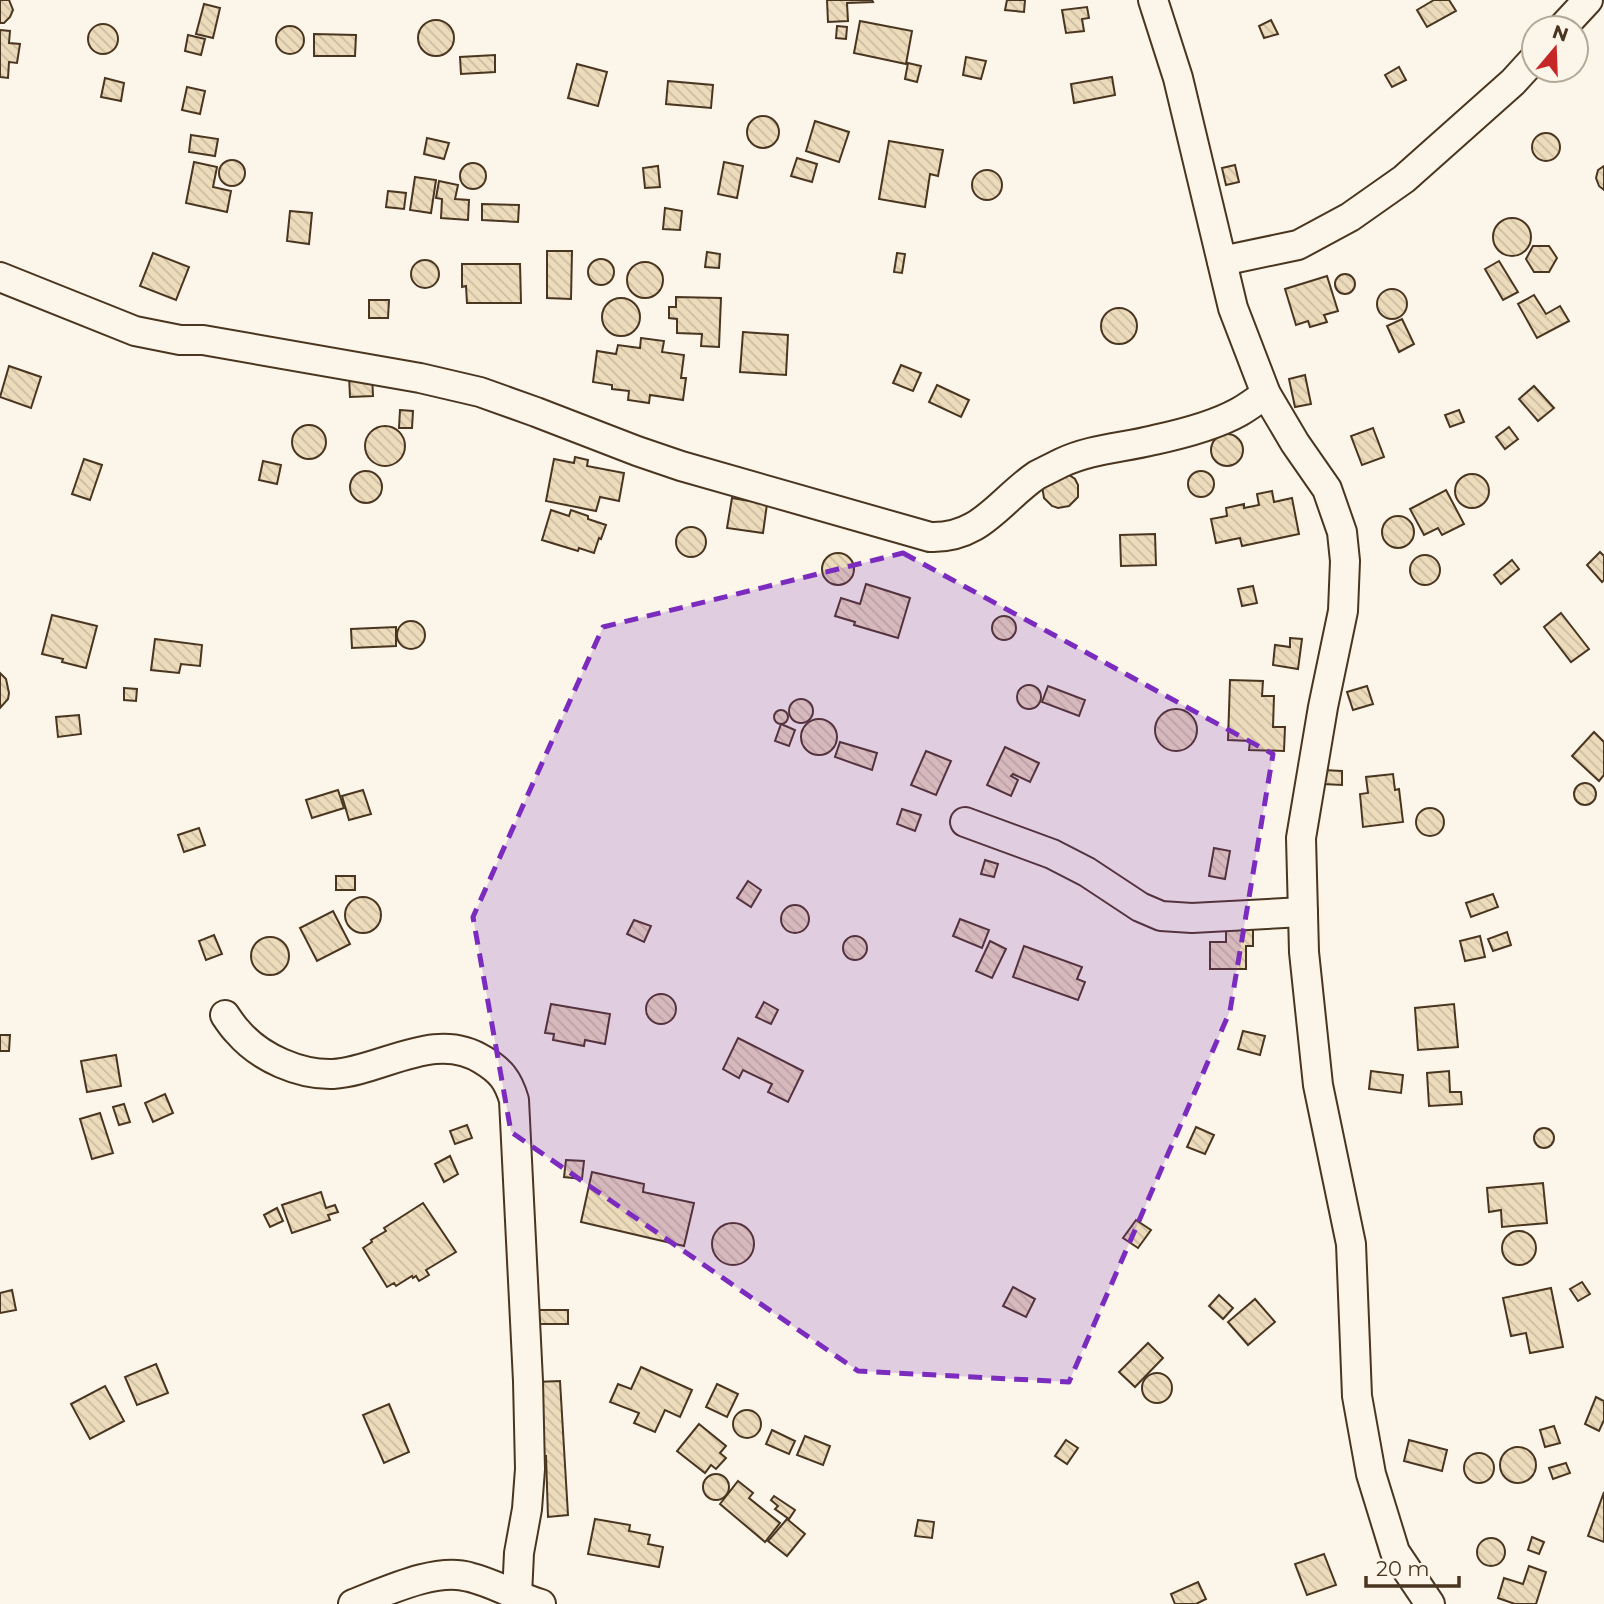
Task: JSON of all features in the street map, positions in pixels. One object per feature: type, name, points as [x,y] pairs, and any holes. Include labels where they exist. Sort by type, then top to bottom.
[{"type":"street","points":[[1153,0],[1178,78],[1233,308],[1266,394],[1327,489],[1342,532],[1345,561],[1343,611],[1301,838],[1304,951],[1318,1084],[1351,1244],[1357,1396],[1371,1474],[1395,1552],[1430,1604]]},
{"type":"street","points":[[1575,14],[1588,0]]},
{"type":"street","points":[[1222,261],[1298,244],[1350,217],[1405,179],[1520,74]]},
{"type":"street","points":[[0,277],[135,331],[420,378],[480,392],[681,466],[930,537],[944,538],[960,534],[984,520],[1037,476],[1064,461],[1093,451],[1153,440],[1217,422],[1240,412],[1266,394]]},
{"type":"street","points":[[965,822],[1052,854],[1087,872],[1140,907],[1161,916],[1192,918],[1303,912]]},
{"type":"street","points":[[225,1015],[239,1034],[261,1052],[284,1064],[307,1071],[331,1074],[355,1071],[428,1050],[447,1048],[475,1055],[496,1068],[509,1083],[514,1100],[530,1469],[527,1509],[519,1553],[529,1600]]},
{"type":"street","points":[[353,1604],[425,1578],[442,1575],[472,1577],[529,1600]]},
{"type":"highlighted area","points":[[903,553],[1273,754],[1230,1011],[1069,1382],[858,1371],[511,1132],[473,917],[603,627]]},
{"type":"building","points":[[0,0],[9,0],[13,10],[4,23],[0,23]]},
{"type":"building","points":[[827,0],[873,2],[847,3],[848,21],[828,22]]},
{"type":"building","points":[[1007,0],[1025,0],[1024,12],[1005,10]]},
{"type":"building","points":[[1434,0],[1449,0],[1456,11],[1427,27],[1417,10]]},
{"type":"building","points":[[204,4],[220,8],[213,38],[196,34]]},
{"type":"building","points":[[1087,7],[1089,18],[1082,19],[1084,31],[1066,33],[1062,10]]},
{"type":"building","points":[[436,20],[449,25],[454,38],[449,51],[436,56],[423,51],[418,38],[423,25]]},
{"type":"building","points":[[1271,20],[1278,34],[1264,38],[1259,26]]},
{"type":"building","points":[[860,21],[912,31],[906,64],[854,53]]},
{"type":"building","points":[[103,24],[114,28],[118,39],[114,50],[103,54],[92,50],[88,39],[92,28]]},
{"type":"building","points":[[290,26],[300,30],[304,40],[300,50],[290,54],[280,50],[276,40],[280,30]]},
{"type":"building","points":[[837,26],[847,27],[846,39],[836,38]]},
{"type":"building","points":[[0,30],[10,31],[9,43],[20,44],[17,63],[9,62],[8,78],[0,77]]},
{"type":"building","points":[[314,34],[356,35],[355,56],[314,56]]},
{"type":"building","points":[[188,35],[205,39],[201,55],[185,51]]},
{"type":"building","points":[[495,55],[495,72],[461,74],[460,57]]},
{"type":"building","points":[[966,57],[986,61],[981,79],[963,75]]},
{"type":"building","points":[[908,63],[921,66],[917,82],[905,79]]},
{"type":"building","points":[[577,64],[607,72],[598,106],[568,98]]},
{"type":"building","points":[[1399,67],[1406,80],[1392,87],[1385,75]]},
{"type":"building","points":[[1112,77],[1115,95],[1074,103],[1071,84]]},
{"type":"building","points":[[105,78],[124,83],[121,101],[101,97]]},
{"type":"building","points":[[668,81],[713,85],[711,108],[666,104]]},
{"type":"building","points":[[187,87],[205,91],[200,114],[182,110]]},
{"type":"building","points":[[763,116],[774,121],[779,132],[774,143],[763,148],[752,143],[747,132],[752,121]]},
{"type":"building","points":[[815,121],[849,132],[839,162],[806,151]]},
{"type":"building","points":[[1546,133],[1556,137],[1560,147],[1556,157],[1546,161],[1536,157],[1532,147],[1536,137]]},
{"type":"building","points":[[191,135],[218,139],[215,156],[189,152]]},
{"type":"building","points":[[427,138],[449,143],[444,159],[424,154]]},
{"type":"building","points":[[889,141],[943,150],[938,176],[930,174],[925,207],[879,199]]},
{"type":"building","points":[[797,158],[817,164],[812,182],[791,176]]},
{"type":"building","points":[[232,160],[242,163],[245,173],[242,183],[232,186],[222,183],[219,173],[222,163]]},
{"type":"building","points":[[194,162],[217,167],[213,187],[231,191],[227,212],[186,203]]},
{"type":"building","points":[[724,162],[743,166],[737,198],[718,194]]},
{"type":"building","points":[[473,163],[482,167],[486,176],[482,185],[473,189],[464,185],[460,176],[464,167]]},
{"type":"building","points":[[1235,165],[1239,182],[1226,185],[1222,168]]},
{"type":"building","points":[[658,166],[660,187],[645,188],[643,168]]},
{"type":"building","points":[[1604,166],[1604,190],[1596,178],[1598,170]]},
{"type":"building","points":[[987,170],[998,174],[1002,185],[998,196],[987,200],[976,196],[972,185],[976,174]]},
{"type":"building","points":[[415,177],[436,180],[431,213],[410,210]]},
{"type":"building","points":[[439,181],[458,185],[455,199],[469,200],[468,220],[441,218],[442,199],[436,198]]},
{"type":"building","points":[[388,191],[406,193],[404,209],[386,207]]},
{"type":"building","points":[[482,204],[519,205],[518,222],[482,220]]},
{"type":"building","points":[[665,208],[682,211],[680,230],[663,229]]},
{"type":"building","points":[[290,211],[312,213],[309,244],[287,241]]},
{"type":"building","points":[[1512,218],[1525,224],[1531,237],[1525,250],[1512,256],[1499,250],[1493,237],[1499,224]]},
{"type":"building","points":[[1533,246],[1549,246],[1557,258],[1549,272],[1534,272],[1526,259]]},
{"type":"building","points":[[547,251],[572,251],[571,299],[547,298]]},
{"type":"building","points":[[707,252],[720,254],[719,268],[705,267]]},
{"type":"building","points":[[153,253],[189,267],[176,300],[140,286]]},
{"type":"building","points":[[897,253],[905,254],[902,273],[894,272]]},
{"type":"building","points":[[601,259],[610,263],[614,272],[610,281],[601,285],[592,281],[588,272],[592,263]]},
{"type":"building","points":[[425,260],[435,264],[439,274],[435,284],[425,288],[415,284],[411,274],[415,264]]},
{"type":"building","points":[[1499,261],[1518,292],[1503,300],[1485,269]]},
{"type":"building","points":[[645,262],[658,267],[663,280],[658,293],[645,298],[632,293],[627,280],[632,267]]},
{"type":"building","points":[[462,264],[520,264],[521,303],[467,303],[466,286],[462,287]]},
{"type":"building","points":[[1345,274],[1352,277],[1355,284],[1352,291],[1345,294],[1338,291],[1335,284],[1338,277]]},
{"type":"building","points":[[1327,276],[1338,311],[1324,315],[1327,322],[1310,327],[1308,321],[1296,325],[1285,289]]},
{"type":"building","points":[[1392,289],[1403,293],[1407,304],[1403,315],[1392,319],[1381,315],[1377,304],[1381,293]]},
{"type":"building","points":[[1534,295],[1546,314],[1560,306],[1569,321],[1537,338],[1518,304]]},
{"type":"building","points":[[676,297],[721,298],[719,347],[701,346],[702,334],[677,333],[677,319],[669,318],[669,307],[676,307]]},
{"type":"building","points":[[621,298],[635,303],[640,317],[635,331],[621,336],[607,331],[602,317],[607,303]]},
{"type":"building","points":[[369,300],[389,300],[388,318],[369,318]]},
{"type":"building","points":[[1119,308],[1132,313],[1137,326],[1132,339],[1119,344],[1106,339],[1101,326],[1106,313]]},
{"type":"building","points":[[1402,319],[1414,344],[1399,352],[1387,326]]},
{"type":"building","points":[[743,332],[788,335],[786,375],[740,372]]},
{"type":"building","points":[[641,338],[664,341],[662,352],[684,355],[681,378],[686,378],[683,400],[650,395],[649,403],[628,400],[629,391],[612,389],[612,385],[593,382],[597,351],[616,354],[618,345],[640,348]]},
{"type":"building","points":[[901,365],[921,373],[913,391],[893,383]]},
{"type":"building","points":[[9,366],[41,377],[31,408],[0,397]]},
{"type":"building","points":[[372,374],[373,396],[350,397],[349,375]]},
{"type":"building","points":[[1305,375],[1311,404],[1295,407],[1289,379]]},
{"type":"building","points":[[937,385],[969,400],[961,417],[929,402]]},
{"type":"building","points":[[1534,386],[1554,408],[1538,421],[1519,399]]},
{"type":"building","points":[[400,410],[413,411],[412,428],[399,428]]},
{"type":"building","points":[[1459,410],[1464,422],[1450,427],[1445,415]]},
{"type":"building","points":[[309,425],[321,430],[326,442],[321,454],[309,459],[297,454],[292,442],[297,430]]},
{"type":"building","points":[[385,426],[399,432],[405,446],[399,460],[385,466],[371,460],[365,446],[371,432]]},
{"type":"building","points":[[1509,427],[1518,439],[1505,449],[1496,437]]},
{"type":"building","points":[[1373,428],[1384,457],[1362,465],[1351,436]]},
{"type":"building","points":[[1227,434],[1238,439],[1243,450],[1238,461],[1227,466],[1216,461],[1211,450],[1216,439]]},
{"type":"building","points":[[575,457],[588,460],[587,466],[624,473],[619,501],[600,497],[596,511],[546,501],[554,459],[574,463]]},
{"type":"building","points":[[84,459],[102,465],[90,500],[72,494]]},
{"type":"building","points":[[263,461],[281,465],[277,484],[259,480]]},
{"type":"building","points":[[366,471],[377,476],[382,487],[377,498],[366,503],[355,498],[350,487],[355,476]]},
{"type":"building","points":[[1201,471],[1211,474],[1214,484],[1211,494],[1201,497],[1191,494],[1188,484],[1191,474]]},
{"type":"building","points":[[1065,472],[1075,479],[1078,497],[1069,506],[1058,508],[1044,498],[1042,486]]},
{"type":"building","points":[[1472,474],[1484,479],[1489,491],[1484,503],[1472,508],[1460,503],[1455,491],[1460,479]]},
{"type":"building","points":[[1446,490],[1464,524],[1442,535],[1438,528],[1424,535],[1410,509]]},
{"type":"building","points":[[1272,491],[1274,502],[1292,498],[1299,534],[1242,546],[1240,538],[1216,543],[1211,519],[1227,516],[1226,508],[1244,504],[1244,508],[1259,505],[1257,494]]},
{"type":"building","points":[[732,498],[767,504],[763,533],[727,528]]},
{"type":"building","points":[[551,510],[569,516],[571,510],[606,525],[594,553],[542,540]]},
{"type":"building","points":[[1398,516],[1409,521],[1414,532],[1409,543],[1398,548],[1387,543],[1382,532],[1387,521]]},
{"type":"building","points":[[691,527],[702,531],[706,542],[702,553],[691,557],[680,553],[676,542],[680,531]]},
{"type":"building","points":[[1155,534],[1156,565],[1121,566],[1120,535]]},
{"type":"building","points":[[1600,552],[1604,556],[1602,582],[1587,565]]},
{"type":"building","points":[[838,553],[849,558],[854,569],[849,580],[838,585],[827,580],[822,569],[827,558]]},
{"type":"building","points":[[1425,555],[1436,559],[1440,570],[1436,581],[1425,585],[1414,581],[1410,570],[1414,559]]},
{"type":"building","points":[[1512,560],[1519,569],[1501,584],[1494,575]]},
{"type":"building","points":[[866,584],[910,598],[898,638],[854,625],[855,622],[835,616],[841,598],[860,604]]},
{"type":"building","points":[[1253,586],[1257,603],[1242,606],[1238,589]]},
{"type":"building","points":[[1561,613],[1589,649],[1571,662],[1544,627]]},
{"type":"building","points":[[52,615],[97,626],[86,668],[42,654]]},
{"type":"building","points":[[1004,616],[1013,619],[1016,628],[1013,637],[1004,640],[995,637],[992,628],[995,619]]},
{"type":"building","points":[[411,621],[421,625],[425,635],[421,645],[411,649],[401,645],[397,635],[401,625]]},
{"type":"building","points":[[396,627],[396,646],[352,648],[351,629]]},
{"type":"building","points":[[1290,638],[1302,639],[1298,669],[1273,665],[1275,645],[1290,647]]},
{"type":"building","points":[[155,639],[202,645],[200,666],[181,664],[179,673],[151,670]]},
{"type":"building","points":[[0,673],[6,679],[9,693],[8,699],[0,708]]},
{"type":"building","points":[[1230,680],[1263,681],[1262,696],[1274,696],[1273,727],[1285,727],[1284,751],[1249,750],[1250,741],[1228,740]]},
{"type":"building","points":[[1029,685],[1038,688],[1041,697],[1038,706],[1029,709],[1020,706],[1017,697],[1020,688]]},
{"type":"building","points":[[1048,686],[1085,700],[1079,716],[1042,702]]},
{"type":"building","points":[[1367,686],[1373,704],[1353,710],[1347,692]]},
{"type":"building","points":[[124,688],[137,689],[136,701],[124,700]]},
{"type":"building","points":[[796,699],[806,699],[813,706],[813,716],[806,723],[796,723],[789,716],[789,706]]},
{"type":"building","points":[[1176,709],[1191,715],[1197,730],[1191,745],[1176,751],[1161,745],[1155,730],[1161,715]]},
{"type":"building","points":[[781,710],[786,712],[786,722],[781,724],[776,722],[774,717],[776,712]]},
{"type":"building","points":[[79,715],[81,734],[58,737],[56,717]]},
{"type":"building","points":[[819,719],[832,724],[837,737],[832,750],[819,755],[806,750],[801,737],[806,724]]},
{"type":"building","points":[[781,724],[795,730],[789,746],[775,741]]},
{"type":"building","points":[[1594,732],[1604,742],[1604,775],[1599,781],[1572,756]]},
{"type":"building","points":[[840,742],[877,753],[872,770],[835,757]]},
{"type":"building","points":[[1005,747],[1039,763],[1030,782],[1013,774],[1011,776],[1018,780],[1011,796],[987,785]]},
{"type":"building","points":[[926,751],[951,761],[936,795],[911,785]]},
{"type":"building","points":[[1323,770],[1342,771],[1342,785],[1323,784]]},
{"type":"building","points":[[1393,774],[1395,790],[1399,789],[1403,822],[1363,827],[1360,794],[1368,793],[1366,777]]},
{"type":"building","points":[[1581,783],[1589,783],[1596,790],[1596,798],[1589,805],[1581,805],[1574,798],[1574,790]]},
{"type":"building","points":[[338,790],[344,808],[312,818],[306,800]]},
{"type":"building","points":[[363,790],[371,814],[349,820],[342,796]]},
{"type":"building","points":[[1430,808],[1440,812],[1444,822],[1440,832],[1430,836],[1420,832],[1416,822],[1420,812]]},
{"type":"building","points":[[902,809],[921,815],[915,831],[897,824]]},
{"type":"building","points":[[199,828],[205,845],[184,852],[178,835]]},
{"type":"building","points":[[1214,848],[1230,851],[1225,879],[1209,876]]},
{"type":"building","points":[[985,860],[998,864],[994,877],[981,874]]},
{"type":"building","points":[[336,876],[355,876],[355,890],[336,890]]},
{"type":"building","points":[[748,881],[761,890],[751,907],[737,898]]},
{"type":"building","points":[[1493,894],[1498,907],[1471,917],[1466,903]]},
{"type":"building","points":[[363,897],[375,903],[381,915],[375,927],[363,933],[351,927],[345,915],[351,903]]},
{"type":"building","points":[[795,905],[805,909],[809,919],[805,929],[795,933],[785,929],[781,919],[785,909]]},
{"type":"building","points":[[333,911],[350,944],[317,961],[300,928]]},
{"type":"building","points":[[960,919],[989,930],[982,948],[953,936]]},
{"type":"building","points":[[634,920],[651,926],[644,942],[627,934]]},
{"type":"building","points":[[1226,925],[1253,926],[1253,946],[1246,946],[1246,969],[1210,969],[1210,942],[1226,942]]},
{"type":"building","points":[[1507,932],[1511,945],[1493,951],[1488,939]]},
{"type":"building","points":[[214,935],[222,954],[206,960],[199,941]]},
{"type":"building","points":[[855,936],[864,939],[867,948],[864,957],[855,960],[846,957],[843,948],[846,939]]},
{"type":"building","points":[[1480,936],[1485,957],[1465,961],[1460,941]]},
{"type":"building","points":[[270,937],[284,942],[289,956],[284,970],[270,975],[256,970],[251,956],[256,942]]},
{"type":"building","points":[[990,941],[1006,949],[992,978],[976,971]]},
{"type":"building","points":[[1024,946],[1082,967],[1077,979],[1085,982],[1078,1000],[1013,977]]},
{"type":"building","points":[[661,994],[667,995],[675,1003],[675,1015],[667,1023],[661,1024],[655,1023],[647,1015],[646,1009],[647,1003],[655,995]]},
{"type":"building","points":[[764,1002],[778,1010],[771,1024],[756,1017]]},
{"type":"building","points":[[551,1004],[610,1014],[605,1044],[585,1040],[584,1046],[553,1040],[554,1034],[545,1033]]},
{"type":"building","points":[[1454,1004],[1458,1047],[1418,1050],[1415,1008]]},
{"type":"building","points":[[1243,1031],[1265,1036],[1260,1055],[1238,1049]]},
{"type":"building","points":[[0,1035],[10,1035],[9,1051],[0,1051]]},
{"type":"building","points":[[738,1038],[803,1071],[788,1102],[768,1092],[772,1084],[743,1070],[739,1078],[723,1069]]},
{"type":"building","points":[[116,1055],[121,1086],[87,1092],[81,1061]]},
{"type":"building","points":[[1371,1071],[1403,1075],[1401,1093],[1369,1089]]},
{"type":"building","points":[[1449,1071],[1450,1092],[1461,1092],[1462,1104],[1429,1106],[1427,1073]]},
{"type":"building","points":[[165,1094],[173,1113],[153,1122],[145,1103]]},
{"type":"building","points":[[124,1104],[130,1122],[119,1125],[113,1107]]},
{"type":"building","points":[[100,1113],[113,1153],[92,1159],[80,1119]]},
{"type":"building","points":[[467,1125],[472,1138],[455,1144],[450,1131]]},
{"type":"building","points":[[1196,1127],[1214,1135],[1205,1154],[1187,1147]]},
{"type":"building","points":[[1544,1128],[1551,1131],[1554,1138],[1551,1145],[1544,1148],[1537,1145],[1534,1138],[1537,1131]]},
{"type":"building","points":[[450,1156],[458,1174],[444,1182],[435,1164]]},
{"type":"building","points":[[566,1160],[584,1161],[582,1179],[564,1177]]},
{"type":"building","points":[[592,1172],[644,1184],[643,1192],[694,1203],[684,1246],[581,1222]]},
{"type":"building","points":[[1543,1183],[1547,1223],[1502,1227],[1501,1210],[1489,1212],[1487,1188]]},
{"type":"building","points":[[321,1192],[326,1208],[335,1205],[338,1212],[328,1215],[330,1220],[292,1233],[282,1205]]},
{"type":"building","points":[[423,1203],[456,1252],[426,1270],[429,1275],[419,1281],[416,1276],[412,1276],[396,1286],[394,1283],[387,1287],[363,1248],[386,1231],[384,1228]]},
{"type":"building","points":[[277,1208],[283,1221],[270,1227],[264,1215]]},
{"type":"building","points":[[1136,1220],[1151,1230],[1138,1248],[1123,1238]]},
{"type":"building","points":[[733,1223],[748,1229],[754,1244],[748,1259],[733,1265],[718,1259],[712,1244],[718,1229]]},
{"type":"building","points":[[1519,1231],[1531,1236],[1536,1248],[1531,1260],[1519,1265],[1507,1260],[1502,1248],[1507,1236]]},
{"type":"building","points":[[1582,1282],[1590,1294],[1578,1301],[1570,1289]]},
{"type":"building","points":[[1013,1287],[1035,1299],[1026,1317],[1003,1306]]},
{"type":"building","points":[[1551,1288],[1563,1347],[1530,1353],[1526,1333],[1511,1336],[1503,1298]]},
{"type":"building","points":[[12,1290],[16,1310],[0,1313],[0,1293]]},
{"type":"building","points":[[1219,1295],[1233,1308],[1223,1319],[1209,1306]]},
{"type":"building","points":[[1255,1299],[1275,1322],[1248,1345],[1228,1322]]},
{"type":"building","points":[[536,1310],[568,1310],[568,1324],[536,1324]]},
{"type":"building","points":[[1148,1343],[1163,1358],[1135,1387],[1119,1372]]},
{"type":"building","points":[[156,1364],[168,1393],[137,1405],[125,1377]]},
{"type":"building","points":[[641,1367],[692,1390],[680,1417],[665,1410],[655,1432],[634,1423],[639,1413],[610,1402],[618,1384],[631,1389]]},
{"type":"building","points":[[1157,1373],[1168,1377],[1172,1388],[1168,1399],[1157,1403],[1146,1399],[1142,1388],[1146,1377]]},
{"type":"building","points":[[560,1381],[568,1515],[548,1517],[546,1456],[535,1382]]},
{"type":"building","points":[[717,1384],[738,1394],[727,1417],[706,1407]]},
{"type":"building","points":[[105,1386],[124,1421],[90,1439],[71,1404]]},
{"type":"building","points":[[1596,1397],[1604,1401],[1604,1420],[1599,1431],[1585,1424]]},
{"type":"building","points":[[389,1404],[409,1452],[384,1463],[363,1415]]},
{"type":"building","points":[[747,1410],[757,1414],[761,1424],[757,1434],[747,1438],[737,1434],[733,1424],[737,1414]]},
{"type":"building","points":[[699,1424],[726,1446],[720,1453],[726,1458],[716,1469],[711,1465],[705,1473],[677,1451]]},
{"type":"building","points":[[1554,1426],[1560,1443],[1545,1447],[1540,1430]]},
{"type":"building","points":[[772,1430],[795,1441],[789,1454],[766,1444]]},
{"type":"building","points":[[805,1436],[830,1446],[823,1465],[797,1455]]},
{"type":"building","points":[[1066,1440],[1078,1448],[1067,1464],[1055,1456]]},
{"type":"building","points":[[1409,1440],[1447,1450],[1442,1471],[1404,1461]]},
{"type":"building","points":[[1518,1447],[1531,1452],[1536,1465],[1531,1478],[1518,1483],[1505,1478],[1500,1465],[1505,1452]]},
{"type":"building","points":[[1479,1453],[1490,1457],[1494,1468],[1490,1479],[1479,1483],[1468,1479],[1464,1468],[1468,1457]]},
{"type":"building","points":[[1566,1463],[1570,1473],[1553,1479],[1549,1468]]},
{"type":"building","points":[[716,1474],[725,1478],[729,1487],[725,1496],[716,1500],[707,1496],[703,1487],[707,1478]]},
{"type":"building","points":[[738,1481],[753,1493],[749,1498],[780,1523],[765,1542],[720,1504]]},
{"type":"building","points":[[1604,1492],[1604,1542],[1588,1536]]},
{"type":"building","points":[[774,1496],[795,1510],[789,1519],[775,1509],[778,1506],[771,1500]]},
{"type":"building","points":[[595,1519],[630,1525],[629,1531],[650,1535],[648,1544],[663,1547],[659,1567],[588,1554]]},
{"type":"building","points":[[787,1519],[805,1534],[787,1556],[768,1541]]},
{"type":"building","points":[[918,1520],[934,1522],[932,1538],[915,1536]]},
{"type":"building","points":[[1532,1537],[1544,1542],[1539,1554],[1528,1550]]},
{"type":"building","points":[[1491,1538],[1501,1542],[1505,1552],[1501,1562],[1491,1566],[1481,1562],[1477,1552],[1481,1542]]},
{"type":"building","points":[[1324,1554],[1336,1585],[1307,1595],[1295,1564]]},
{"type":"building","points":[[1529,1566],[1546,1572],[1536,1604],[1515,1604],[1498,1598],[1504,1578],[1523,1584]]},
{"type":"building","points":[[1198,1582],[1206,1599],[1196,1604],[1175,1604],[1171,1594]]}]
